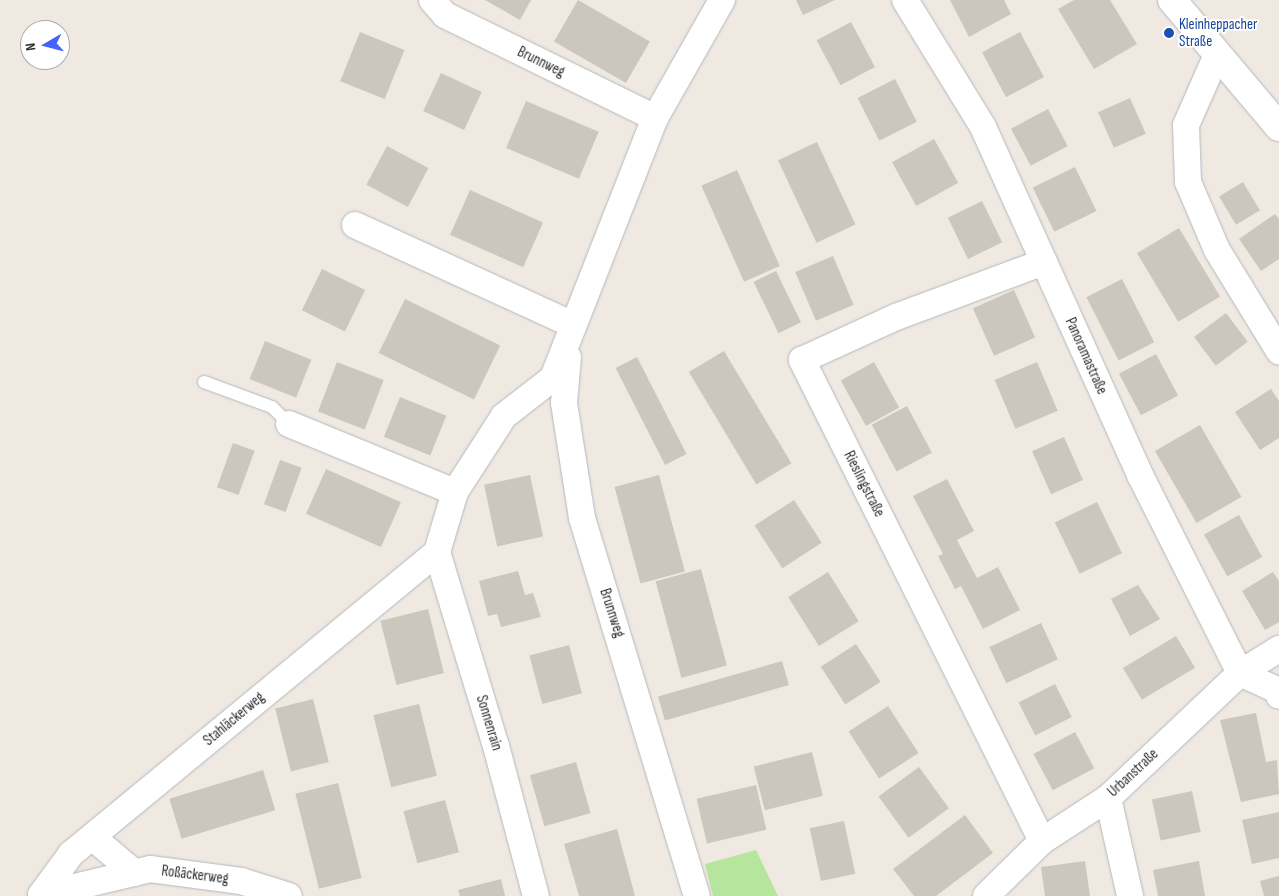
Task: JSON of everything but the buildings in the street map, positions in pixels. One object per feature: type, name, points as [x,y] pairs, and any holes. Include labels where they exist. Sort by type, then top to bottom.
[{"type":"street","name":"Brunnweg","points":[[432,0],[445,15],[656,118]]},
{"type":"street","name":"Brunnweg","points":[[437,552],[455,492],[504,416],[553,378],[571,324],[656,118],[722,0]]},
{"type":"street","name":"Panoramastraße","points":[[905,0],[983,127],[1140,475],[1240,673]]},
{"type":"street","points":[[1172,0],[1216,57],[1279,126]]},
{"type":"street","points":[[1216,57],[1186,125],[1188,182],[1217,250],[1279,351]]},
{"type":"street","points":[[355,225],[571,324]]},
{"type":"street","name":"Rieslingstraße","points":[[1042,841],[802,360],[896,317],[1044,262]]},
{"type":"street","name":"Brunnweg","points":[[571,324],[564,403],[582,518],[697,896]]},
{"type":"street","points":[[289,424],[455,492]]},
{"type":"street","name":"Stahläckerweg","points":[[41,894],[71,854],[437,552]]},
{"type":"street","name":"Sonnenrain","points":[[437,552],[496,746],[536,896]]},
{"type":"street","name":"Urbanstraße","points":[[986,896],[1042,841],[1108,798],[1240,673],[1279,649]]},
{"type":"street","points":[[1240,673],[1277,690],[1279,696]]},
{"type":"street","points":[[1108,798],[1130,896]]},
{"type":"street","points":[[92,837],[135,873]]},
{"type":"street","name":"Roßäckerweg","points":[[41,894],[150,869],[241,880],[289,896]]},
{"type":"lane","points":[[204,382],[272,408],[289,424]]},
{"type":"green space","points":[[756,850],[778,896],[713,896],[705,864]]},
{"type":"place","name":"Kleinheppacher Straße","points":[[1169,33]]}]
